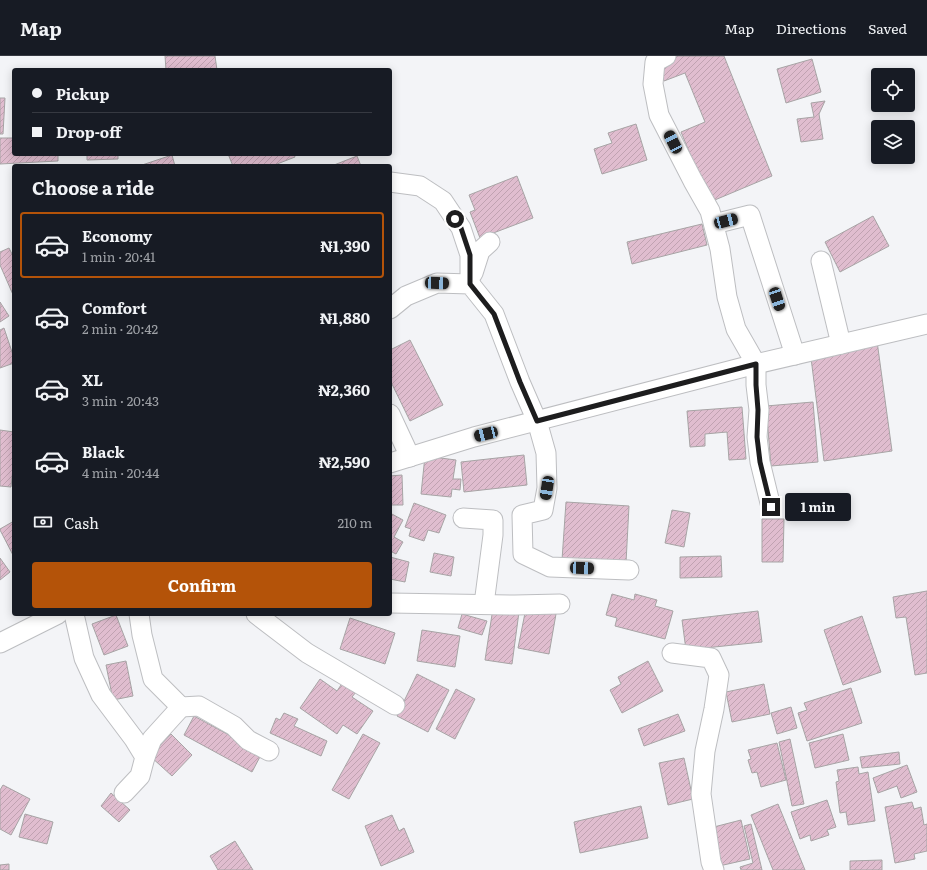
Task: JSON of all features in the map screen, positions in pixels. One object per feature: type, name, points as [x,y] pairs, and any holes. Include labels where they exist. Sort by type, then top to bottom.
[{"type":"street","points":[[666,56],[655,62],[653,84],[659,116],[710,211],[720,249],[727,297],[736,329],[756,364],[758,410],[757,437],[759,456],[771,507]]},
{"type":"street","points":[[392,182],[420,186],[443,201],[461,228],[470,255],[470,284],[494,314],[520,382],[537,421],[546,453],[547,488],[543,510],[522,515],[523,554],[550,567],[629,570]]},
{"type":"street","points":[[714,224],[750,215],[795,355]]},
{"type":"street","points":[[470,284],[480,252],[490,242]]},
{"type":"street","points":[[821,261],[841,344]]},
{"type":"street","points":[[392,308],[406,296],[437,283],[470,284]]},
{"type":"street","points":[[392,462],[474,437],[756,364],[927,324]]},
{"type":"street","points":[[392,418],[410,457]]},
{"type":"street","points":[[463,518],[493,520],[493,536],[484,604]]},
{"type":"street","points":[[392,603],[560,604]]},
{"type":"street","points":[[0,643],[54,616]]},
{"type":"street","points":[[74,616],[84,658],[101,695],[134,739],[145,757]]},
{"type":"street","points":[[139,616],[153,679],[181,707]]},
{"type":"street","points":[[259,616],[307,653],[394,705]]},
{"type":"street","points":[[672,653],[711,658],[718,675],[714,709],[704,751],[701,794],[711,862],[714,870]]},
{"type":"street","points":[[124,793],[140,776],[152,739],[181,707],[199,706],[234,726],[248,740],[269,751]]},
{"type":"building","points":[[165,56],[215,56],[217,68],[166,68]]},
{"type":"building","points":[[672,56],[724,56],[772,176],[710,202],[681,132],[705,122],[685,73],[664,81],[656,62]]},
{"type":"building","points":[[812,59],[821,92],[786,103],[777,69]]},
{"type":"building","points":[[0,98],[5,98],[3,134],[0,134]]},
{"type":"building","points":[[825,101],[819,114],[823,139],[801,142],[797,119],[814,117],[811,103]]},
{"type":"building","points":[[636,124],[647,160],[602,174],[594,149],[612,143],[608,133]]},
{"type":"building","points":[[0,138],[12,138],[12,156],[58,156],[58,161],[0,164]]},
{"type":"building","points":[[87,156],[118,156],[118,159],[87,160]]},
{"type":"building","points":[[172,156],[174,164],[145,164]]},
{"type":"building","points":[[229,156],[295,157],[277,164],[232,164]]},
{"type":"building","points":[[357,156],[360,164],[337,164]]},
{"type":"building","points":[[517,176],[533,218],[480,238],[470,212],[475,210],[469,195]]},
{"type":"building","points":[[873,216],[889,246],[840,272],[825,242]]},
{"type":"building","points":[[702,224],[707,245],[632,264],[627,242]]},
{"type":"building","points":[[9,248],[12,254],[12,292],[0,265],[0,252]]},
{"type":"building","points":[[0,302],[9,316],[0,322]]},
{"type":"building","points":[[4,328],[12,352],[12,364],[0,368],[0,330]]},
{"type":"building","points":[[410,340],[443,405],[410,421],[392,384],[392,349]]},
{"type":"building","points":[[877,341],[892,451],[824,461],[810,350]]},
{"type":"building","points":[[813,402],[818,462],[771,466],[766,406]]},
{"type":"building","points":[[742,407],[746,459],[729,460],[727,432],[705,434],[705,446],[690,447],[687,411]]},
{"type":"building","points":[[0,430],[12,432],[12,478],[11,487],[0,486]]},
{"type":"building","points":[[524,455],[527,485],[464,492],[461,462]]},
{"type":"building","points":[[425,456],[456,460],[453,479],[461,479],[460,490],[452,489],[451,497],[421,494]]},
{"type":"building","points":[[402,475],[403,505],[392,505],[392,476]]},
{"type":"building","points":[[566,502],[629,506],[626,563],[562,560]]},
{"type":"building","points":[[414,503],[446,515],[439,533],[428,530],[424,541],[409,536],[411,529],[405,527]]},
{"type":"building","points":[[672,510],[690,513],[684,547],[665,543]]},
{"type":"building","points":[[392,514],[403,520],[394,537],[403,542],[396,554],[392,552]]},
{"type":"building","points":[[762,519],[784,519],[783,562],[762,562]]},
{"type":"building","points":[[12,522],[12,553],[0,530]]},
{"type":"building","points":[[434,553],[454,557],[451,576],[430,572]]},
{"type":"building","points":[[721,556],[722,577],[680,578],[680,557]]},
{"type":"building","points":[[0,558],[10,572],[0,580]]},
{"type":"building","points":[[392,558],[409,562],[405,582],[392,579]]},
{"type":"building","points":[[927,591],[927,673],[915,675],[906,617],[896,618],[893,597]]},
{"type":"building","points":[[612,594],[634,600],[635,594],[657,600],[655,606],[673,611],[665,639],[615,626],[617,618],[606,615]]},
{"type":"building","points":[[493,608],[519,612],[512,664],[485,660]]},
{"type":"building","points":[[526,608],[556,614],[549,654],[518,648]]},
{"type":"building","points":[[758,611],[762,642],[686,650],[682,620]]},
{"type":"building","points":[[462,614],[487,621],[482,635],[458,628]]},
{"type":"building","points":[[116,616],[128,646],[104,655],[92,624]]},
{"type":"building","points":[[862,616],[881,672],[843,685],[824,630]]},
{"type":"building","points":[[350,618],[395,633],[385,664],[340,649]]},
{"type":"building","points":[[422,630],[460,636],[455,667],[417,661]]},
{"type":"building","points":[[126,661],[133,696],[113,700],[106,665]]},
{"type":"building","points":[[648,661],[663,691],[622,713],[610,690],[621,684],[618,677]]},
{"type":"building","points":[[417,674],[449,690],[428,732],[397,716]]},
{"type":"building","points":[[320,679],[337,691],[343,682],[356,692],[352,697],[373,711],[357,734],[343,725],[337,734],[300,708]]},
{"type":"building","points":[[764,684],[770,714],[732,722],[726,692]]},
{"type":"building","points":[[851,688],[862,723],[807,741],[798,713],[807,710],[804,703]]},
{"type":"building","points":[[456,689],[475,699],[455,739],[436,729]]},
{"type":"building","points":[[791,707],[797,728],[777,734],[771,713]]},
{"type":"building","points":[[284,713],[298,719],[294,726],[327,741],[321,756],[270,733],[276,718],[280,720]]},
{"type":"building","points":[[678,714],[685,731],[644,746],[638,729]]},
{"type":"building","points":[[194,716],[262,753],[252,772],[184,735]]},
{"type":"building","points":[[171,734],[192,755],[172,776],[150,756]]},
{"type":"building","points":[[363,734],[380,743],[349,799],[332,790]]},
{"type":"building","points":[[843,734],[849,760],[815,768],[809,743]]},
{"type":"building","points":[[790,739],[804,804],[792,806],[779,742]]},
{"type":"building","points":[[777,743],[786,780],[761,787],[757,772],[752,773],[748,760],[751,759],[748,750]]},
{"type":"building","points":[[899,752],[900,764],[862,768],[860,757]]},
{"type":"building","points":[[684,758],[693,799],[668,805],[659,763]]},
{"type":"building","points":[[907,765],[917,792],[901,798],[897,786],[878,793],[873,778]]},
{"type":"building","points":[[858,767],[859,774],[868,772],[875,821],[848,825],[846,812],[840,813],[836,782],[839,781],[837,770]]},
{"type":"building","points":[[3,785],[30,799],[11,835],[0,829],[0,790]]},
{"type":"building","points":[[111,793],[130,810],[119,822],[101,806]]},
{"type":"building","points":[[827,800],[836,827],[827,830],[829,835],[811,841],[810,835],[800,839],[791,812]]},
{"type":"building","points":[[912,802],[914,809],[921,807],[924,825],[927,824],[927,851],[914,854],[915,859],[895,863],[885,807]]},
{"type":"building","points":[[778,804],[805,870],[773,870],[751,815]]},
{"type":"building","points":[[641,806],[648,838],[580,853],[574,822]]},
{"type":"building","points":[[25,814],[53,822],[47,844],[19,837]]},
{"type":"building","points":[[392,815],[399,831],[404,828],[414,852],[381,866],[365,826]]},
{"type":"building","points":[[741,820],[750,859],[719,866],[710,828]]},
{"type":"building","points":[[751,824],[762,870],[741,870],[740,867],[753,863],[744,826]]},
{"type":"building","points":[[235,841],[253,870],[218,870],[210,856]]},
{"type":"building","points":[[882,860],[882,870],[850,870],[850,861]]},
{"type":"building","points":[[9,864],[9,870],[0,870],[0,865]]},
{"type":"route","points":[[455,219],[461,228],[470,255],[470,284],[494,314],[520,382],[537,421],[756,364],[758,410],[757,437],[760,462],[771,507]]}]
